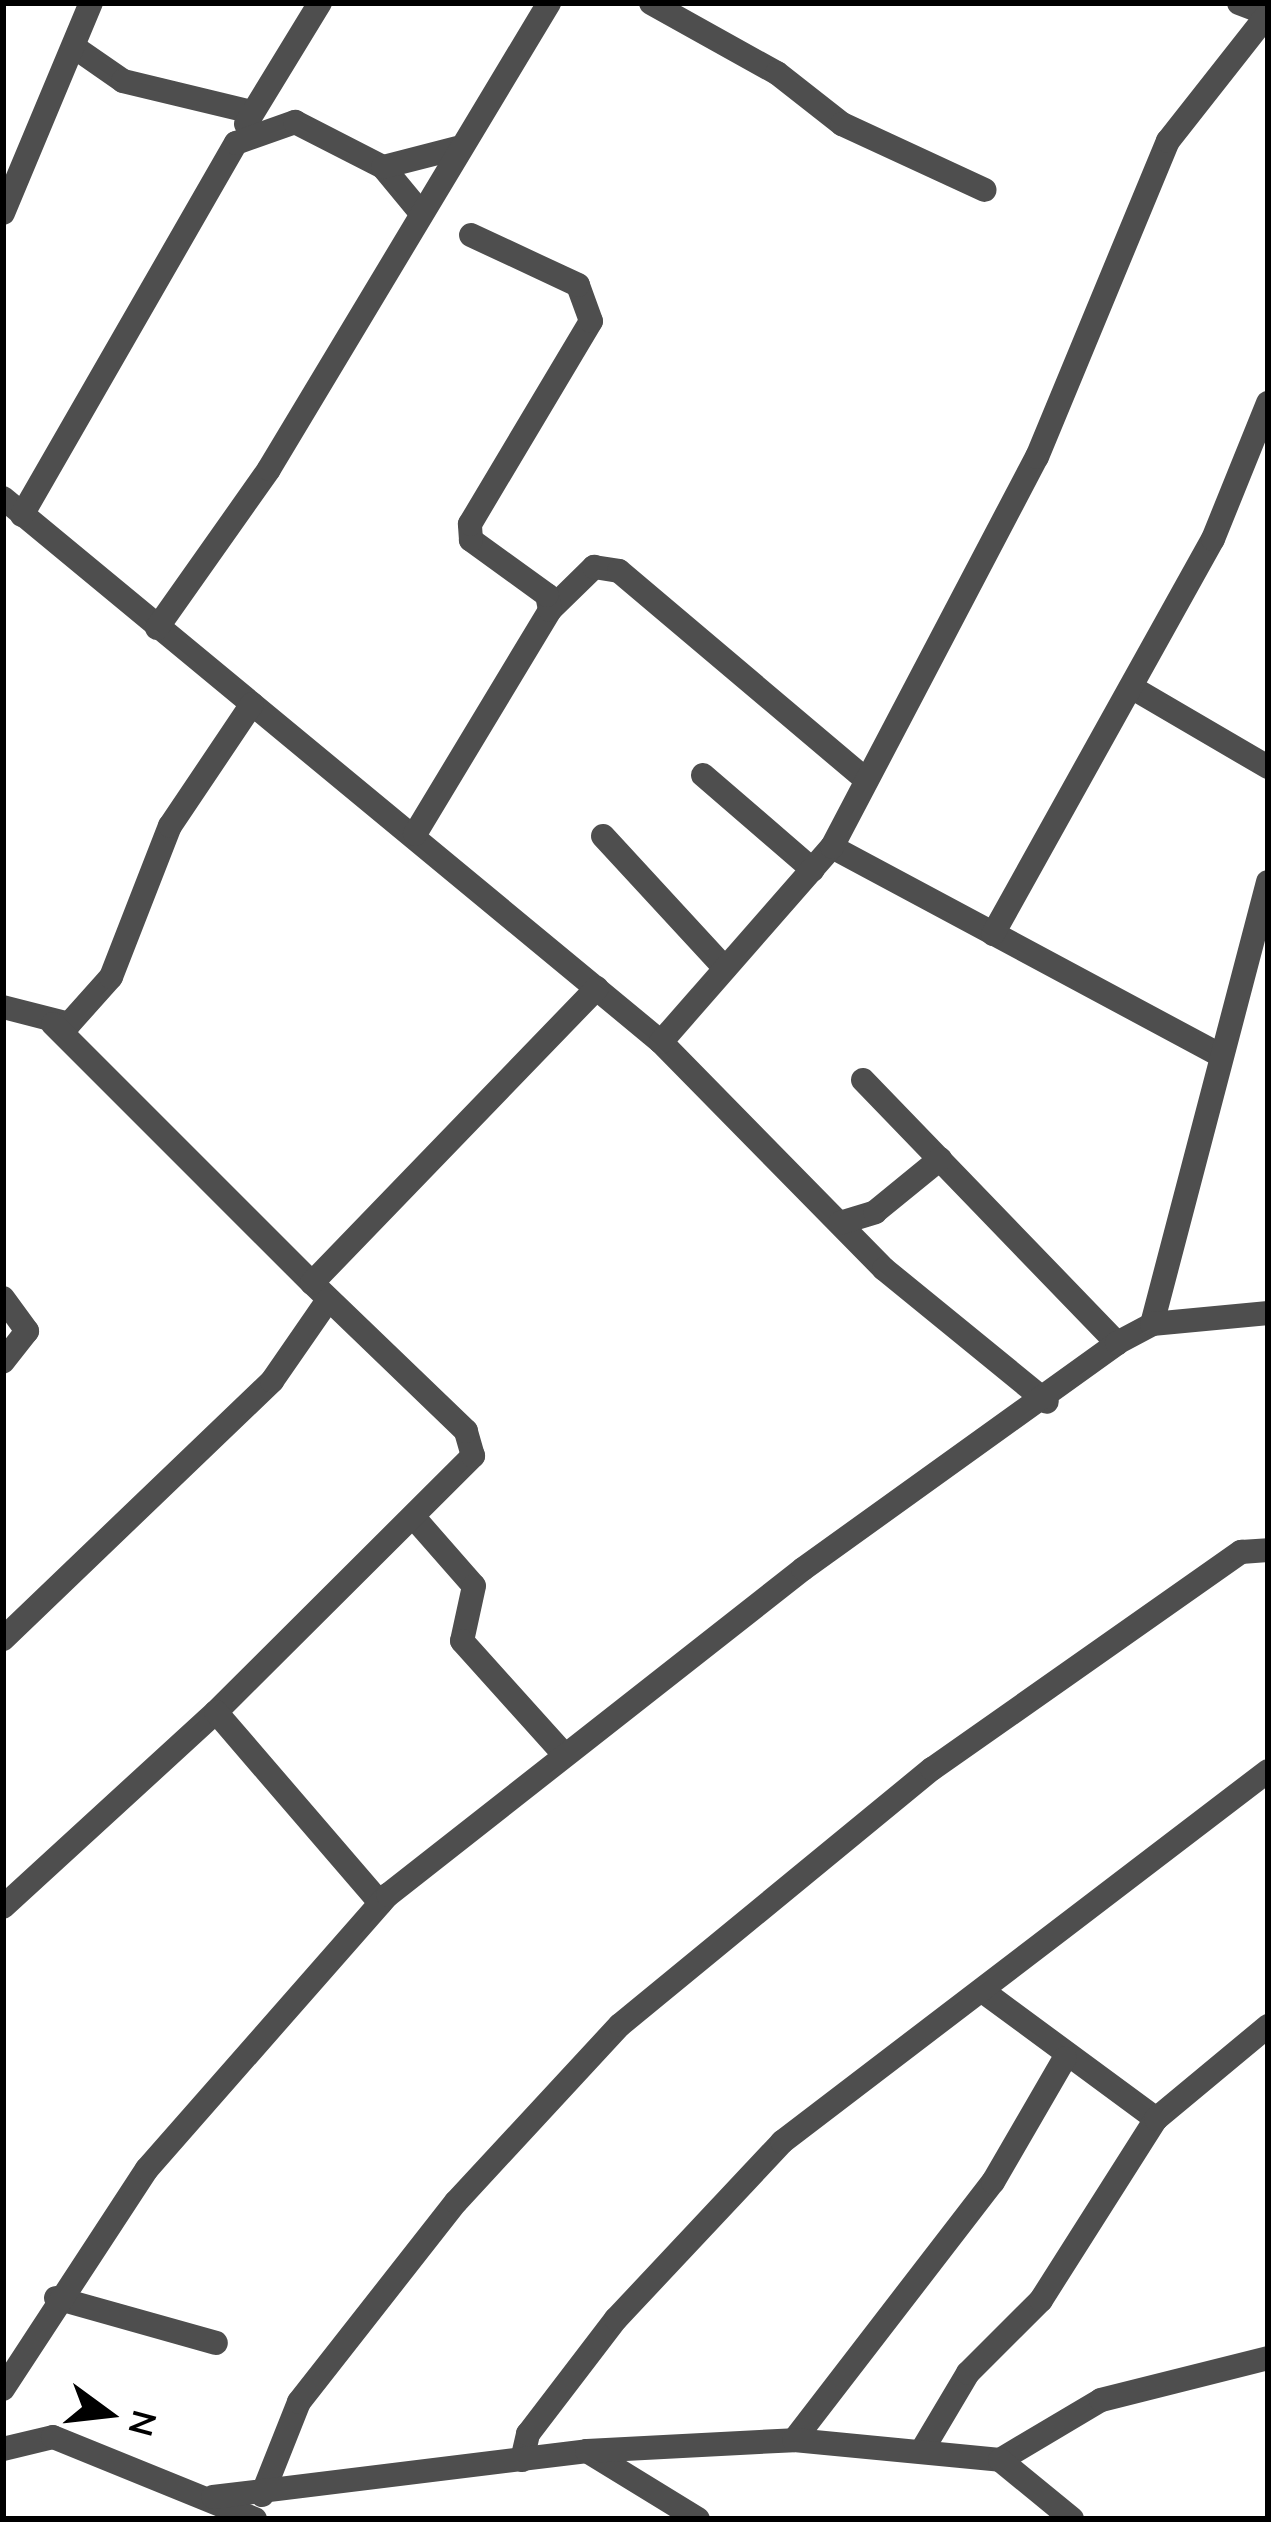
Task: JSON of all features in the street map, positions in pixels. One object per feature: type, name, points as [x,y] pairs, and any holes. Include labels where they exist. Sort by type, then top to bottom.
[{"type":"street","points":[[3,212],[77,49],[92,3]]},
{"type":"street","points":[[320,3],[12,506],[662,1042],[840,1223],[1047,1402]]},
{"type":"street","points":[[157,628],[269,469],[457,148],[549,3]]},
{"type":"street","points":[[651,3],[777,73],[842,124],[985,190]]},
{"type":"street","points":[[662,1042],[832,847],[1037,457],[1168,140],[1268,14],[1239,3]]},
{"type":"street","points":[[77,49],[123,82],[252,112]]},
{"type":"street","points":[[269,86],[295,122],[383,166],[421,213]]},
{"type":"street","points":[[236,143],[265,124],[295,122]]},
{"type":"street","points":[[383,166],[457,148]]},
{"type":"street","points":[[471,235],[591,300],[591,321],[470,524],[471,540],[547,596],[550,610]]},
{"type":"street","points":[[993,934],[1213,539],[1268,403]]},
{"type":"street","points":[[415,834],[550,610],[594,567],[619,571],[866,781]]},
{"type":"street","points":[[1131,687],[1268,767]]},
{"type":"street","points":[[3,1007],[53,1024],[69,1024],[111,977],[170,826],[252,704]]},
{"type":"street","points":[[703,775],[812,870]]},
{"type":"street","points":[[603,836],[725,968]]},
{"type":"street","points":[[832,847],[1221,1056]]},
{"type":"street","points":[[1152,1324],[1266,892]]},
{"type":"street","points":[[3,1639],[272,1381],[318,1294],[597,988]]},
{"type":"street","points":[[3,1906],[417,1521],[473,1456],[466,1431],[318,1294],[53,1024]]},
{"type":"street","points":[[863,1080],[1118,1343]]},
{"type":"street","points":[[840,1223],[874,1212],[940,1160]]},
{"type":"street","points":[[3,1298],[27,1331],[3,1362]]},
{"type":"street","points":[[3,2389],[56,2298],[147,2169],[380,1903],[563,1753],[893,1502],[1047,1402],[1118,1343],[1152,1324],[1268,1313]]},
{"type":"street","points":[[417,1521],[474,1586],[462,1641],[563,1753]]},
{"type":"street","points":[[258,2507],[299,2402],[456,2202],[620,2025],[932,1769],[1241,1552],[1268,1550]]},
{"type":"street","points":[[216,1712],[380,1903]]},
{"type":"street","points":[[522,2460],[528,2434],[616,2319],[782,2143],[988,1995],[1268,1772]]},
{"type":"street","points":[[988,1995],[1065,2058],[1156,2119]]},
{"type":"street","points":[[924,2446],[968,2373],[1042,2300],[1156,2119],[1268,2026]]},
{"type":"street","points":[[794,2440],[993,2182],[1065,2058]]},
{"type":"street","points":[[56,2298],[216,2343]]},
{"type":"street","points":[[1000,2460],[1101,2400],[1268,2359]]},
{"type":"street","points":[[3,2449],[52,2438],[213,2497],[258,2507],[587,2451],[794,2440],[924,2446],[1000,2460],[1072,2519]]},
{"type":"street","points":[[587,2451],[698,2519]]}]
